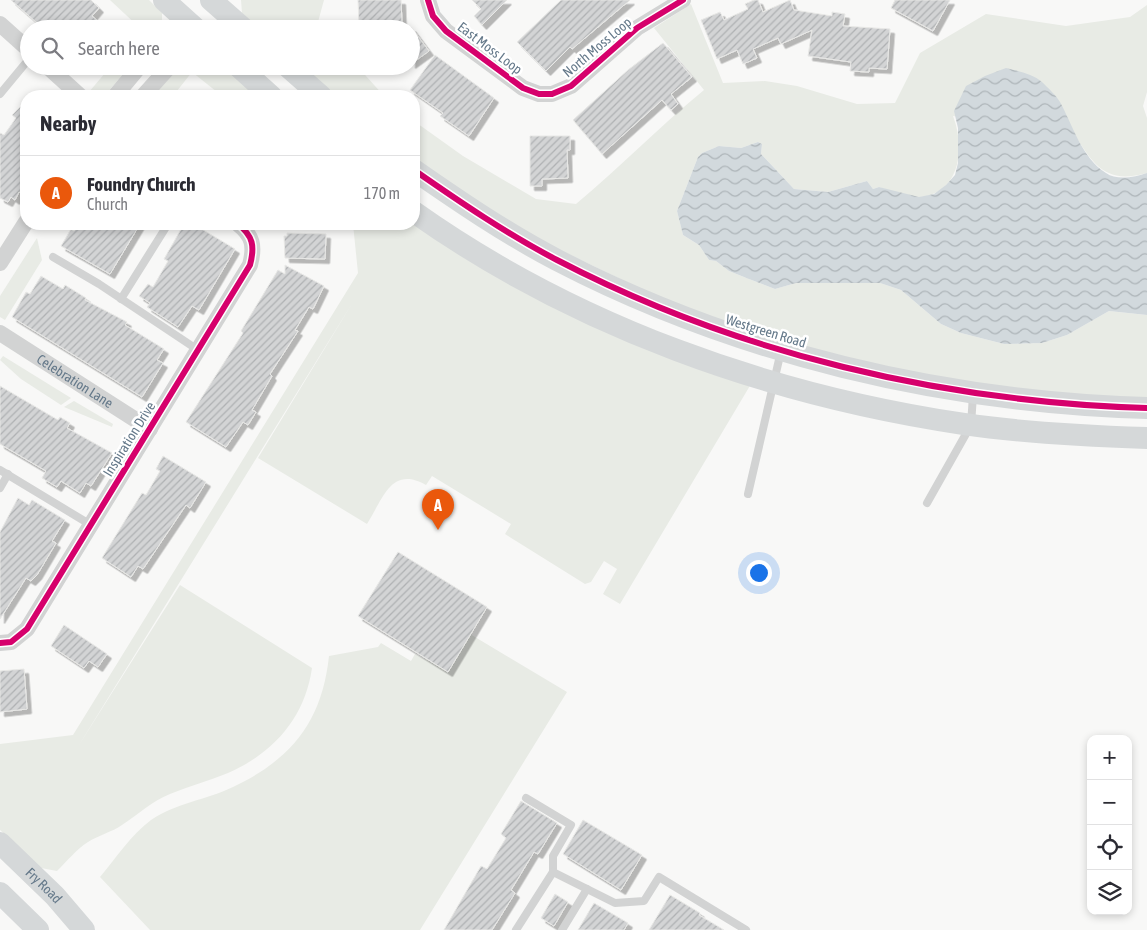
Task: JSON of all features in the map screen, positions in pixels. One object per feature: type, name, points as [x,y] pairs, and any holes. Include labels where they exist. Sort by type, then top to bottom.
[{"type":"street","points":[[164,0],[188,19]]},
{"type":"street","name":"East Moss Loop","points":[[428,0],[438,23],[474,53],[523,88],[539,94],[552,94]]},
{"type":"street","name":"North Moss Loop","points":[[552,94],[570,86],[637,28],[683,0]]},
{"type":"street","points":[[209,20],[220,3],[236,20]]},
{"type":"street","points":[[0,24],[20,42]]},
{"type":"street","points":[[57,75],[73,90]]},
{"type":"street","points":[[120,90],[132,75]]},
{"type":"street","points":[[148,90],[162,75]]},
{"type":"street","points":[[248,75],[264,90]]},
{"type":"street","points":[[298,75],[315,90]]},
{"type":"street","name":"Westgreen Road","points":[[420,174],[499,227],[564,264],[681,316],[781,350],[859,370],[973,393],[1045,402],[1147,408]]},
{"type":"street","points":[[420,216],[498,266],[540,290],[597,318],[669,348],[774,382],[851,404],[971,425],[1043,433],[1147,438]]},
{"type":"street","points":[[0,263],[21,230]]},
{"type":"street","name":"Inspiration Drive","points":[[6,643],[27,629],[250,265],[254,250],[253,242],[245,230]]},
{"type":"street","name":"Celebration Lane","points":[[0,333],[150,428]]},
{"type":"street","name":"Fry Road","points":[[0,843],[54,896],[84,930]]},
{"type":"street","points":[[0,893],[38,930]]},
{"type":"lane","points":[[0,94],[20,70]]},
{"type":"lane","points":[[121,299],[164,230]]},
{"type":"lane","points":[[54,257],[198,350]]},
{"type":"lane","points":[[748,494],[781,350]]},
{"type":"lane","points":[[927,503],[971,425],[973,393]]},
{"type":"lane","points":[[0,470],[91,525]]},
{"type":"lane","points":[[0,488],[8,474]]},
{"type":"lane","points":[[516,930],[553,872],[553,856],[571,825],[526,798]]},
{"type":"lane","points":[[553,872],[615,903],[644,901],[659,877],[746,930]]},
{"type":"lane","points":[[562,930],[587,889]]},
{"type":"shaded area","points":[[110,0],[149,0],[162,13],[162,20],[131,20]]},
{"type":"shaded area","points":[[241,0],[324,0],[319,20],[249,20],[242,13]]},
{"type":"shaded area","points":[[691,4],[723,83],[765,81],[797,86],[857,104],[895,103],[920,53],[986,14],[1066,26],[1130,17],[1147,5],[1147,92],[1143,106],[1147,118],[1147,173],[1133,176],[1110,174],[1094,162],[1073,132],[953,116],[957,128],[959,154],[952,177],[945,187],[934,193],[921,197],[911,197],[879,187],[873,189],[867,181],[828,192],[794,189],[761,154],[762,144],[758,142],[741,148],[719,146],[702,153],[698,157],[677,211],[683,235],[699,245],[709,260],[716,261],[729,271],[775,289],[796,283],[880,283],[901,290],[941,324],[961,333],[1004,344],[1042,343],[1067,335],[1109,311],[1147,315],[1147,400],[1018,393],[837,360],[679,307],[537,239],[420,164],[420,125],[463,156],[536,199],[576,204],[704,90],[654,28]]},
{"type":"shaded area","points":[[103,75],[122,75],[109,90],[91,90]]},
{"type":"shaded area","points":[[172,75],[190,75],[178,90],[158,90]]},
{"type":"shaded area","points":[[196,75],[235,75],[254,90],[214,90]]},
{"type":"shaded area","points":[[310,75],[365,75],[379,90],[327,90]]},
{"type":"shaded area","points":[[420,227],[751,384],[620,604],[603,594],[617,569],[604,561],[591,582],[585,584],[505,534],[511,524],[432,476],[426,485],[414,480],[404,479],[396,482],[383,495],[367,524],[258,458],[353,302],[79,745],[180,585],[312,668],[308,686],[294,717],[273,744],[245,765],[157,800],[118,827],[84,845],[57,871],[41,868],[0,830],[0,744],[73,735],[358,273],[354,230],[420,230]]},
{"type":"shaded area","points":[[37,238],[42,260],[5,320],[0,317],[0,296]]},
{"type":"shaded area","points":[[3,356],[71,398],[61,405],[21,379],[0,360]]},
{"type":"shaded area","points":[[74,401],[113,424],[112,427],[64,407]]},
{"type":"shaded area","points":[[470,634],[567,692],[420,930],[150,930],[100,877],[130,840],[151,820],[161,814],[233,787],[272,764],[287,750],[311,719],[325,679],[329,656],[378,647],[381,643],[411,661],[415,654],[448,671]]},
{"type":"water","points":[[1006,68],[1034,77],[1052,92],[1060,102],[1084,150],[1098,167],[1106,173],[1121,178],[1147,173],[1147,315],[1109,311],[1067,335],[1042,343],[1004,344],[961,333],[941,324],[901,290],[880,283],[796,283],[775,289],[729,271],[716,261],[709,260],[699,245],[683,235],[677,211],[698,157],[702,153],[719,146],[741,148],[758,142],[762,144],[761,154],[794,189],[828,192],[867,181],[873,189],[879,187],[919,197],[934,194],[955,175],[958,163],[958,128],[954,111],[966,86]]},
{"type":"building","points":[[11,0],[91,0],[99,8],[92,16],[97,20],[34,20]]},
{"type":"building","points":[[358,0],[401,0],[402,20],[359,20]]},
{"type":"building","points":[[472,0],[507,0],[482,25],[474,16],[481,9]]},
{"type":"building","points":[[561,0],[630,0],[572,49],[570,47],[546,71],[517,42]]},
{"type":"building","points":[[758,0],[763,12],[790,0],[794,10],[832,16],[832,12],[845,14],[843,26],[890,29],[887,69],[869,68],[869,72],[850,71],[851,62],[808,56],[812,30],[781,44],[778,38],[753,49],[757,58],[743,64],[737,50],[717,59],[701,20],[720,12],[724,20],[748,9],[745,4]]},
{"type":"building","points":[[895,0],[950,0],[933,31],[891,8]]},
{"type":"building","points":[[420,39],[429,51],[420,58]]},
{"type":"building","points":[[663,43],[692,77],[671,94],[678,104],[671,110],[662,100],[602,154],[573,120],[628,70]]},
{"type":"building","points":[[435,55],[494,98],[469,136],[440,116],[443,113],[420,97],[420,90],[410,90]]},
{"type":"building","points":[[20,107],[20,193],[15,200],[11,197],[8,202],[0,198],[0,133],[4,135],[16,118],[12,115]]},
{"type":"building","points":[[530,136],[570,136],[570,150],[567,150],[568,178],[542,179],[542,186],[530,186]]},
{"type":"building","points":[[70,230],[136,230],[110,274],[61,246]]},
{"type":"building","points":[[181,230],[203,230],[235,249],[199,310],[192,306],[178,327],[147,307],[150,303],[139,296],[148,284],[153,287],[168,261],[164,259]]},
{"type":"building","points":[[287,233],[326,234],[325,259],[285,258],[284,236],[287,236]]},
{"type":"building","points":[[285,265],[324,286],[313,309],[309,307],[295,330],[298,331],[270,374],[272,376],[252,410],[256,412],[248,425],[243,422],[226,447],[186,422],[243,333],[241,331],[278,270],[285,274]]},
{"type":"building","points":[[41,276],[63,289],[65,285],[86,298],[85,300],[127,322],[125,325],[164,349],[157,360],[163,363],[142,397],[12,317],[26,292],[30,294]]},
{"type":"building","points":[[0,386],[58,420],[60,417],[70,423],[67,428],[112,453],[91,486],[86,483],[80,493],[61,481],[57,487],[42,478],[46,471],[0,444]]},
{"type":"building","points":[[163,456],[206,482],[190,508],[186,505],[143,569],[138,566],[131,577],[102,558],[142,493],[146,495],[160,471],[156,469]]},
{"type":"building","points":[[18,498],[29,505],[32,500],[65,520],[52,541],[56,543],[37,575],[31,581],[26,578],[0,619],[0,532]]},
{"type":"building","points":[[398,552],[487,607],[448,672],[358,616]]},
{"type":"building","points":[[64,625],[107,654],[98,667],[89,661],[84,668],[51,646]]},
{"type":"building","points":[[24,669],[27,709],[0,712],[0,671]]},
{"type":"building","points":[[521,801],[557,823],[538,854],[534,852],[511,890],[515,893],[492,930],[444,930],[481,866],[487,869],[506,838],[501,834]]},
{"type":"building","points":[[583,820],[642,855],[621,890],[563,854]]},
{"type":"building","points":[[555,894],[568,902],[554,926],[541,918]]},
{"type":"building","points":[[670,895],[700,913],[699,915],[724,930],[649,930]]},
{"type":"building","points":[[594,903],[628,923],[624,930],[578,930]]},
{"type":"cycle path","points":[[428,0],[433,16],[446,31],[523,88],[539,94],[552,94],[571,86],[637,28],[683,0]]},
{"type":"cycle path","points":[[420,174],[502,229],[557,260],[626,293],[697,322],[769,347],[843,367],[918,383],[994,396],[1071,404],[1147,408]]},
{"type":"cycle path","points":[[0,643],[11,642],[27,629],[250,265],[252,242],[245,230]]},
{"type":"place","name":"Foundry Church","points":[[438,530]]}]
